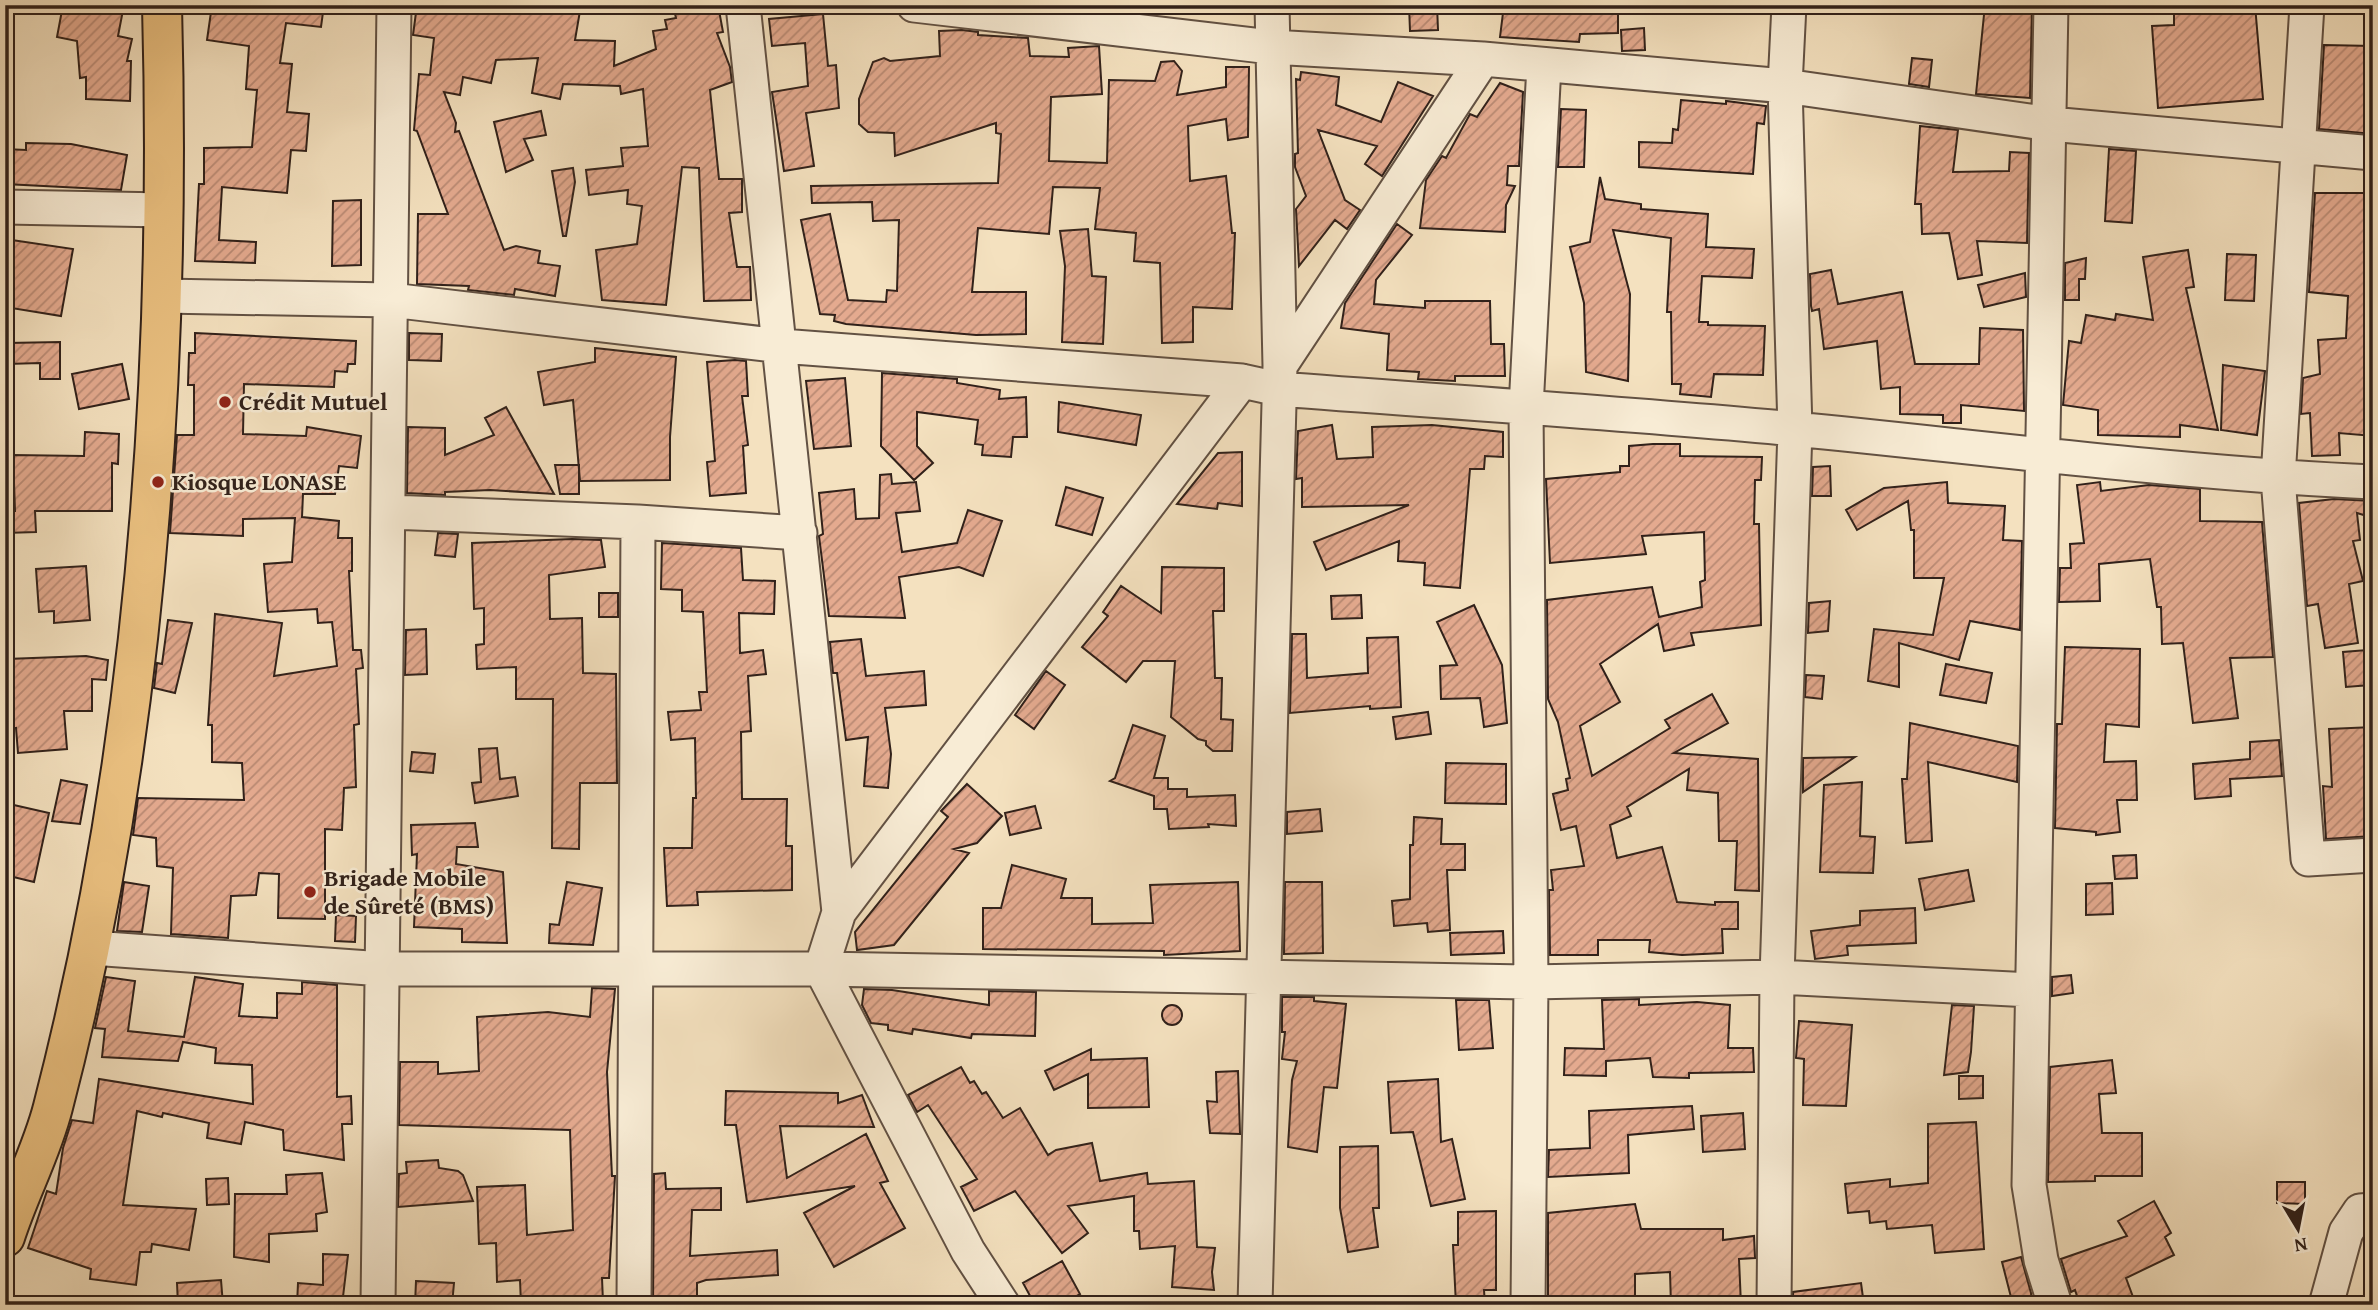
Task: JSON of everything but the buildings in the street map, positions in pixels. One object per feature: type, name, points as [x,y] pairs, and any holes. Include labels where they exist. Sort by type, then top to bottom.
[{"type":"main road","points":[[5,1237],[52,1112],[92,948],[127,719],[150,534],[163,296],[165,210],[162,5]]},
{"type":"street","points":[[378,1305],[390,512],[394,5]]},
{"type":"street","points":[[743,5],[839,912]]},
{"type":"street","points":[[914,5],[1271,47],[1483,59],[1785,86],[2050,124],[2373,153]]},
{"type":"street","points":[[1255,1305],[1279,377],[1272,5]]},
{"type":"street","points":[[1774,1305],[1777,977],[1795,429],[1785,86],[1789,5]]},
{"type":"street","points":[[2051,5],[2029,1185],[2041,1260],[2055,1305]]},
{"type":"street","points":[[2307,5],[2278,478],[2308,859],[2373,855]]},
{"type":"street","points":[[1279,377],[1483,59]]},
{"type":"street","points":[[1528,1305],[1531,982],[1526,408],[1545,65]]},
{"type":"street","points":[[5,207],[165,210]]},
{"type":"street","points":[[163,296],[391,300],[781,346],[1242,381],[1279,377],[1526,408],[1795,429],[2042,457],[2278,478],[2373,482]]},
{"type":"street","points":[[1003,1305],[968,1251],[821,969],[839,912],[1242,381]]},
{"type":"street","points":[[390,512],[638,522],[800,533]]},
{"type":"street","points":[[634,1305],[638,522]]},
{"type":"street","points":[[92,948],[383,969],[821,969],[1531,982],[1777,977],[2031,990]]},
{"type":"street","points":[[2326,1305],[2346,1232],[2360,1211],[2373,1210]]},
{"type":"place","name":"Crédit Mutuel","points":[[225,402]]},
{"type":"place","name":"Kiosque LONASE","points":[[158,482]]},
{"type":"place","name":"Brigade Mobile de Sûreté (BMS)","points":[[310,892]]}]
